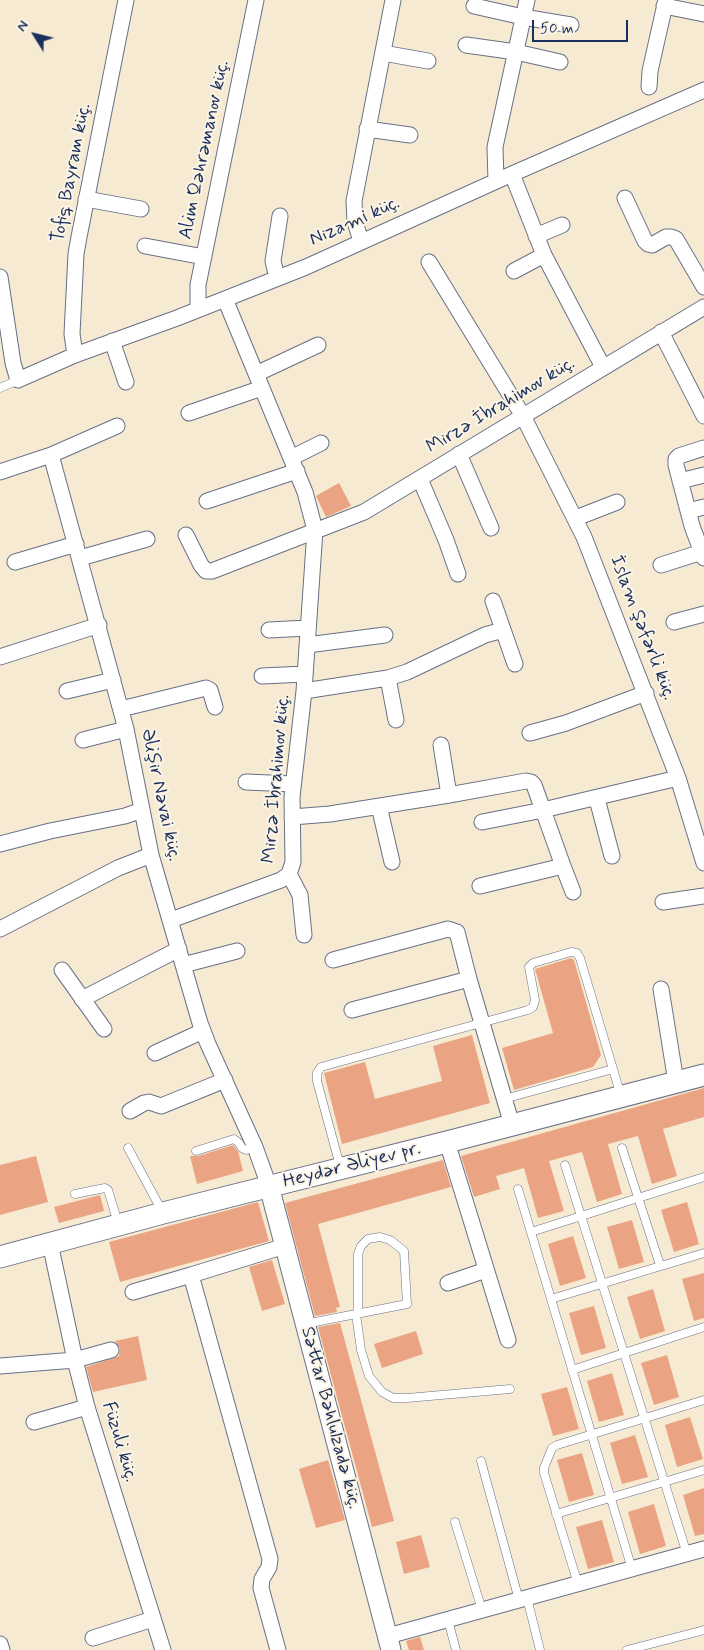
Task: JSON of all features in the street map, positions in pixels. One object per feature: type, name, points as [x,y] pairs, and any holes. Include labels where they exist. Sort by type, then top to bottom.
[{"type":"main road","name":"Heydər Əliyev pr.","points":[[0,1256],[704,1075]]},
{"type":"street","name":"Tofiq Bayram küç.","points":[[75,355],[72,334],[76,254],[126,0]]},
{"type":"street","name":"Alim Qəhrəmanov küç.","points":[[198,309],[198,285],[256,0]]},
{"type":"street","points":[[360,242],[355,222],[354,201],[393,0]]},
{"type":"street","points":[[496,181],[495,147],[527,0]]},
{"type":"street","points":[[650,87],[650,71],[665,3],[704,14]]},
{"type":"street","points":[[474,6],[571,25]]},
{"type":"street","points":[[466,44],[516,52],[560,62]]},
{"type":"street","points":[[383,53],[428,61]]},
{"type":"street","name":"Nizami küç.","points":[[18,380],[75,355],[277,278],[704,90]]},
{"type":"street","points":[[367,129],[410,135]]},
{"type":"street","points":[[512,174],[544,255],[603,367]]},
{"type":"street","points":[[86,198],[141,209]]},
{"type":"street","points":[[625,198],[645,241],[652,245],[666,237],[676,239],[704,287]]},
{"type":"street","points":[[277,278],[273,261],[280,216]]},
{"type":"street","points":[[536,236],[562,225]]},
{"type":"street","points":[[145,246],[204,257]]},
{"type":"street","points":[[514,271],[544,255]]},
{"type":"street","name":"İslam Şəfərli küç.","points":[[429,262],[523,416],[576,518],[591,552],[700,836],[704,863]]},
{"type":"street","points":[[0,277],[3,315],[18,380]]},
{"type":"street","name":"Mirzə İbrahimov küç.","points":[[171,920],[281,880],[289,874],[293,862],[293,784],[300,741],[316,530],[294,465],[225,299]]},
{"type":"street","name":"Mirzə İbrahimov küç.","points":[[316,530],[364,512],[661,332],[703,311]]},
{"type":"street","points":[[661,332],[704,416]]},
{"type":"street","points":[[112,341],[126,382]]},
{"type":"street","points":[[190,413],[259,381],[318,345]]},
{"type":"street","points":[[0,472],[51,455],[117,426]]},
{"type":"street","points":[[207,501],[294,465],[321,443]]},
{"type":"street","points":[[661,565],[703,555],[688,511],[676,460],[683,454],[704,448]]},
{"type":"street","points":[[459,454],[491,528]]},
{"type":"street","name":"Əlişir Nəvai küç.","points":[[51,455],[121,709],[151,855],[183,965],[203,1031],[255,1147],[269,1186]]},
{"type":"street","points":[[680,481],[704,476]]},
{"type":"street","points":[[420,479],[458,574]]},
{"type":"street","points":[[576,518],[616,502]]},
{"type":"street","points":[[688,511],[704,506]]},
{"type":"street","points":[[186,535],[201,565],[206,571],[212,571],[316,530]]},
{"type":"street","points":[[15,562],[147,539]]},
{"type":"street","points":[[493,601],[515,664]]},
{"type":"street","points":[[674,622],[704,614]]},
{"type":"street","points":[[1,652],[99,625]]},
{"type":"street","points":[[269,630],[308,628]]},
{"type":"street","points":[[304,691],[388,678],[503,630]]},
{"type":"street","points":[[307,645],[386,635]]},
{"type":"street","points":[[262,676],[305,674]]},
{"type":"street","points":[[388,678],[396,720]]},
{"type":"street","points":[[67,691],[113,680]]},
{"type":"street","points":[[121,709],[206,688],[210,690],[215,707]]},
{"type":"street","points":[[530,733],[566,723],[646,694]]},
{"type":"street","points":[[82,740],[126,729]]},
{"type":"street","points":[[441,745],[449,795]]},
{"type":"street","points":[[482,822],[597,799],[678,778]]},
{"type":"street","points":[[292,817],[330,814],[526,781],[534,784],[573,892]]},
{"type":"street","points":[[246,782],[293,784]]},
{"type":"street","points":[[597,799],[612,856]]},
{"type":"street","points":[[378,806],[392,862]]},
{"type":"street","points":[[0,844],[50,831],[125,816],[142,810]]},
{"type":"street","points":[[0,929],[118,868],[151,855]]},
{"type":"street","points":[[480,886],[563,866]]},
{"type":"street","points":[[289,874],[300,895],[304,935]]},
{"type":"street","points":[[662,902],[704,896]]},
{"type":"street","points":[[333,960],[448,929],[457,932],[512,1125]]},
{"type":"street","points":[[82,999],[179,949]]},
{"type":"street","points":[[183,965],[237,951]]},
{"type":"street","points":[[62,970],[104,1029]]},
{"type":"street","points":[[352,1010],[469,979]]},
{"type":"street","points":[[661,989],[676,1082]]},
{"type":"street","points":[[156,1053],[203,1031]]},
{"type":"street","points":[[130,1111],[149,1102],[161,1106],[225,1080]]},
{"type":"street","points":[[447,1142],[508,1340]]},
{"type":"street","name":"Səttar Bəhlulzadə küç.","points":[[269,1186],[389,1646]]},
{"type":"street","name":"Füzuli küç.","points":[[50,1243],[87,1408],[163,1650]]},
{"type":"street","points":[[133,1292],[286,1246]]},
{"type":"street","points":[[448,1283],[486,1270]]},
{"type":"street","points":[[191,1275],[270,1559],[269,1567],[262,1579],[261,1588],[278,1650]]},
{"type":"street","points":[[0,1366],[75,1360],[111,1350]]},
{"type":"street","points":[[34,1422],[87,1408]]},
{"type":"street","points":[[389,1646],[448,1620],[704,1549]]},
{"type":"street","points":[[93,1638],[153,1619]]},
{"type":"street","points":[[0,1644],[2,1650]]},
{"type":"lane","points":[[0,388],[18,380]]},
{"type":"lane","points":[[341,1168],[316,1081],[317,1073],[322,1067],[528,1010],[534,1006],[535,1000],[529,967],[533,963],[571,952],[577,953],[580,958],[621,1096]]},
{"type":"lane","points":[[504,1098],[613,1068]]},
{"type":"lane","points":[[196,1151],[234,1139],[246,1150],[255,1147]]},
{"type":"lane","points":[[128,1148],[162,1213]]},
{"type":"lane","points":[[622,1148],[660,1265]]},
{"type":"lane","points":[[565,1165],[687,1554]]},
{"type":"lane","points":[[531,1232],[704,1177]]},
{"type":"lane","points":[[75,1194],[106,1188],[118,1225]]},
{"type":"lane","points":[[518,1189],[632,1569]]},
{"type":"lane","points":[[305,1324],[357,1314],[407,1304],[404,1251],[390,1240],[380,1237],[368,1240],[361,1246],[358,1254],[357,1314],[361,1350],[370,1376],[382,1392],[393,1398],[407,1398],[510,1389]]},
{"type":"lane","points":[[551,1299],[704,1253]]},
{"type":"lane","points":[[572,1370],[704,1327]]},
{"type":"lane","points":[[578,1584],[544,1473],[544,1468],[552,1448],[591,1434],[704,1400]]},
{"type":"lane","points":[[480,1461],[540,1650]]},
{"type":"lane","points":[[556,1514],[704,1470]]},
{"type":"lane","points":[[456,1522],[482,1610]]},
{"type":"lane","points":[[448,1620],[456,1650]]},
{"type":"lane","points":[[627,1650],[704,1630]]},
{"type":"building","points":[[339,483],[351,506],[326,517],[316,496]]},
{"type":"building","points":[[571,958],[574,960],[601,1055],[593,1067],[514,1090],[502,1048],[553,1033],[535,969]]},
{"type":"building","points":[[472,1035],[490,1103],[342,1144],[324,1073],[365,1062],[375,1099],[442,1081],[433,1046]]},
{"type":"building","points":[[704,1088],[704,1117],[663,1129],[677,1176],[652,1184],[638,1136],[608,1144],[622,1194],[597,1202],[582,1152],[549,1161],[564,1211],[538,1218],[524,1168],[496,1176],[500,1189],[474,1197],[461,1156]]},
{"type":"building","points":[[233,1145],[238,1151],[243,1171],[197,1184],[190,1156],[198,1156]]},
{"type":"building","points":[[36,1156],[48,1202],[0,1215],[0,1165]]},
{"type":"building","points":[[443,1160],[451,1187],[318,1224],[340,1307],[336,1308],[337,1312],[315,1316],[285,1203]]},
{"type":"building","points":[[100,1195],[104,1211],[59,1223],[54,1207]]},
{"type":"building","points":[[258,1202],[269,1241],[120,1282],[109,1242]]},
{"type":"building","points":[[687,1202],[699,1244],[674,1252],[661,1210]]},
{"type":"building","points":[[632,1220],[644,1262],[619,1269],[607,1227]]},
{"type":"building","points":[[573,1236],[586,1278],[560,1286],[548,1244]]},
{"type":"building","points":[[272,1260],[285,1304],[262,1311],[249,1267]]},
{"type":"building","points":[[704,1273],[704,1318],[694,1321],[682,1279]]},
{"type":"building","points":[[653,1289],[665,1331],[640,1339],[627,1297]]},
{"type":"building","points":[[594,1306],[606,1348],[581,1355],[569,1313]]},
{"type":"building","points":[[340,1323],[394,1521],[372,1527],[318,1327]]},
{"type":"building","points":[[416,1331],[423,1354],[382,1368],[374,1344]]},
{"type":"building","points":[[138,1336],[147,1380],[93,1392],[86,1367],[119,1356],[120,1348],[115,1341]]},
{"type":"building","points":[[667,1355],[679,1397],[654,1405],[641,1363]]},
{"type":"building","points":[[612,1373],[624,1415],[599,1422],[587,1381]]},
{"type":"building","points":[[567,1387],[579,1429],[553,1436],[541,1394]]},
{"type":"building","points":[[690,1417],[703,1459],[677,1467],[665,1425]]},
{"type":"building","points":[[635,1435],[648,1477],[622,1484],[610,1443]]},
{"type":"building","points":[[582,1453],[594,1495],[569,1502],[557,1460]]},
{"type":"building","points":[[328,1460],[345,1520],[316,1528],[299,1469]]},
{"type":"building","points":[[704,1488],[704,1534],[695,1536],[683,1495]]},
{"type":"building","points":[[654,1504],[666,1546],[640,1554],[628,1512]]},
{"type":"building","points":[[602,1520],[614,1562],[588,1569],[576,1527]]},
{"type":"building","points":[[421,1535],[430,1567],[404,1574],[396,1542]]},
{"type":"building","points":[[420,1637],[424,1650],[409,1650],[406,1641]]}]
